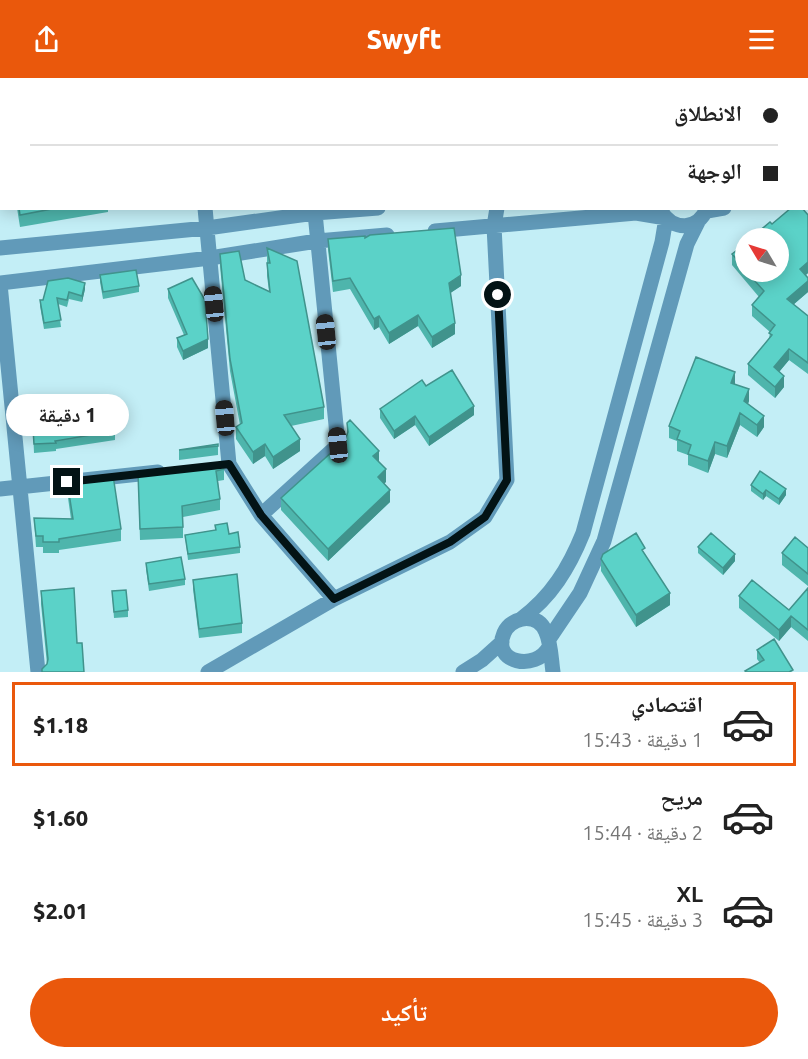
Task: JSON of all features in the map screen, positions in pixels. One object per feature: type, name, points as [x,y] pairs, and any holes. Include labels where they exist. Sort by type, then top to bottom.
[{"type":"street","points":[[205,210],[223,464],[261,515],[334,599]]},
{"type":"street","points":[[0,248],[207,228],[353,210]]},
{"type":"street","points":[[208,672],[334,599],[450,542],[485,517],[507,480],[494,226],[497,210]]},
{"type":"street","points":[[261,515],[338,445],[315,213]]},
{"type":"street","points":[[423,232],[636,213],[663,213]]},
{"type":"street","points":[[663,213],[672,224],[681,226],[690,226],[704,214]]},
{"type":"street","points":[[463,672],[482,660],[502,642],[508,627],[548,596],[574,555],[583,533],[662,242],[663,213]]},
{"type":"street","points":[[502,642],[503,650],[517,668],[537,664],[580,593],[604,541],[687,244],[704,214]]},
{"type":"street","points":[[38,672],[0,284],[210,258],[317,241],[400,234]]},
{"type":"street","points":[[0,489],[171,470]]},
{"type":"street","points":[[521,619],[528,619],[542,626],[549,643],[553,672]]},
{"type":"building","points":[[19,210],[46,210],[20,215]]},
{"type":"building","points":[[789,210],[804,210],[808,215],[808,262],[800,269],[808,281],[787,299],[808,316],[808,363],[789,349],[774,367],[784,376],[775,387],[748,364],[772,335],[769,333],[775,325],[752,305],[764,291],[756,282],[789,282],[789,228],[763,228],[770,222],[772,224]]},
{"type":"building","points":[[454,228],[461,275],[449,283],[455,323],[432,337],[418,315],[389,333],[379,316],[374,319],[350,278],[333,281],[328,239],[365,236],[365,238],[370,235]]},
{"type":"building","points":[[267,248],[297,261],[324,407],[284,415],[300,439],[273,457],[265,444],[253,452],[236,427],[242,423],[230,359],[220,254],[239,251],[245,280],[270,292],[267,263],[270,263]]},
{"type":"building","points":[[136,270],[139,286],[103,292],[100,275]]},
{"type":"building","points":[[68,278],[85,283],[82,296],[69,292],[67,300],[57,298],[61,320],[44,323],[40,300],[43,300],[48,281]]},
{"type":"building","points":[[192,278],[205,300],[208,339],[183,351],[177,338],[187,334],[168,289]]},
{"type":"building","points":[[696,357],[735,372],[731,383],[749,389],[744,401],[764,416],[757,425],[740,413],[727,446],[715,442],[708,461],[688,454],[691,445],[677,439],[680,431],[669,426]]},
{"type":"building","points":[[452,370],[474,406],[429,437],[415,416],[394,431],[380,409],[422,380],[426,386]]},
{"type":"building","points":[[112,411],[115,431],[55,441],[56,443],[34,444],[33,429],[40,428],[40,422],[68,420]]},
{"type":"building","points":[[350,420],[379,451],[373,456],[386,469],[378,477],[390,490],[328,549],[281,498],[345,440],[348,432],[347,423]]},
{"type":"building","points":[[218,444],[218,446],[179,450]]},
{"type":"building","points":[[223,463],[224,469],[216,471],[220,499],[182,506],[183,527],[140,529],[138,473]]},
{"type":"building","points":[[760,471],[786,489],[779,499],[766,490],[763,494],[751,485]]},
{"type":"building","points":[[113,475],[121,529],[59,539],[59,542],[43,542],[43,536],[36,536],[34,518],[73,519],[67,480]]},
{"type":"building","points":[[227,523],[229,534],[238,532],[240,547],[188,554],[185,535],[216,530],[215,525]]},
{"type":"building","points":[[636,533],[645,548],[642,550],[670,593],[636,615],[601,559],[603,554]]},
{"type":"building","points":[[711,533],[735,554],[723,568],[698,547]]},
{"type":"building","points":[[795,537],[808,548],[808,574],[782,553]]},
{"type":"building","points":[[181,557],[185,579],[149,584],[146,563]]},
{"type":"building","points":[[237,574],[242,623],[199,629],[193,580]]},
{"type":"building","points":[[752,580],[789,610],[808,588],[808,630],[791,616],[779,630],[739,596]]},
{"type":"building","points":[[74,588],[77,643],[82,643],[84,672],[42,672],[48,659],[41,591]]},
{"type":"building","points":[[126,590],[128,610],[114,612],[112,591]]},
{"type":"building","points":[[774,639],[793,670],[789,672],[746,672],[764,660],[757,650]]},
{"type":"route","points":[[67,482],[229,464],[261,515],[334,599],[450,542],[468,530],[485,517],[507,480],[498,295]]}]
